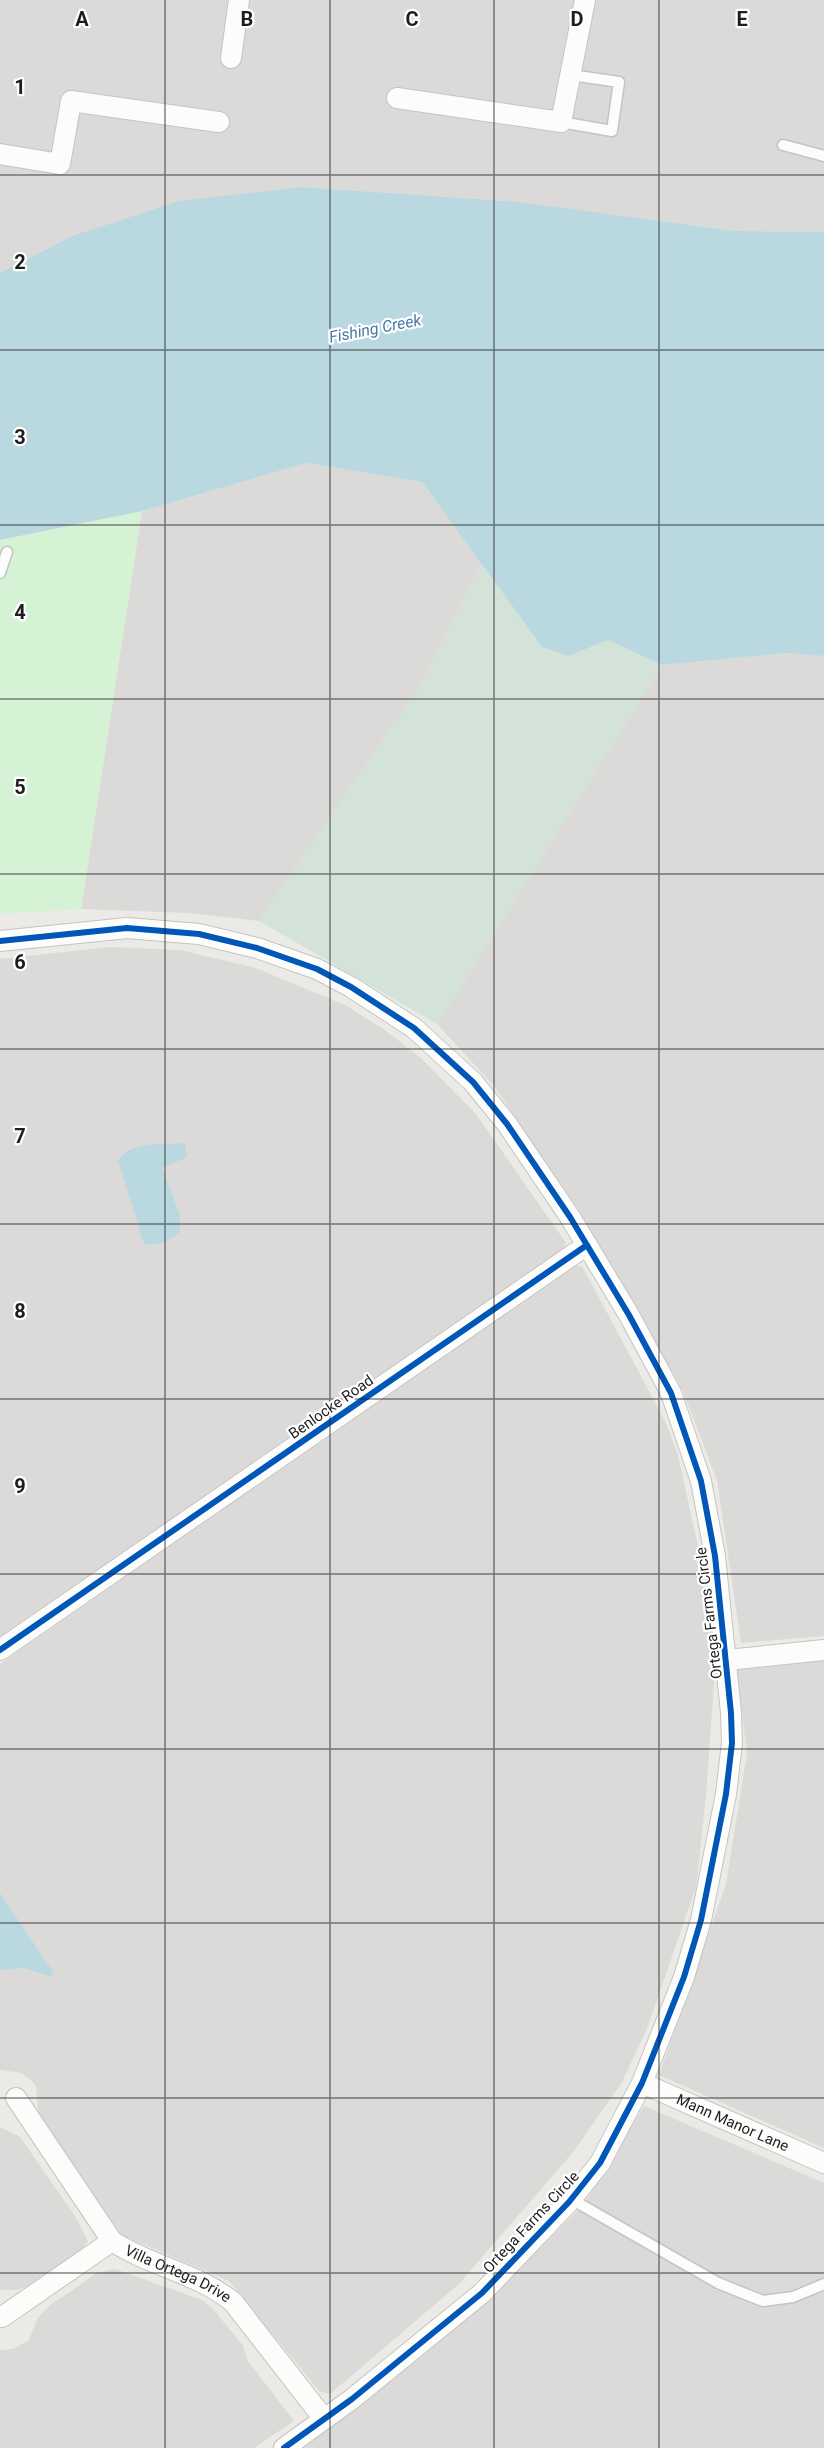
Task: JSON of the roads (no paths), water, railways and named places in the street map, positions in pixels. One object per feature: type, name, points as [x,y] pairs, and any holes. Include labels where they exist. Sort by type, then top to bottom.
[{"type":"street","points":[[231,58],[238,0]]},
{"type":"street","points":[[397,98],[561,122],[585,0]]},
{"type":"street","points":[[0,154],[60,164],[71,101],[219,122]]},
{"type":"street","name":"Ortega Farms Circle","points":[[0,941],[127,928],[178,932],[257,948],[316,969],[351,987],[414,1028],[472,1082],[507,1124],[586,1245],[671,1393],[701,1481],[717,1562],[727,1660],[732,1743],[726,1794],[701,1920],[684,1977],[642,2083],[600,2163],[571,2199],[482,2293],[352,2399],[284,2448]]},
{"type":"street","name":"Benlocke Road","points":[[0,1650],[586,1245]]},
{"type":"street","points":[[727,1660],[824,1650]]},
{"type":"street","name":"Mann Manor Lane","points":[[642,2083],[824,2163]]},
{"type":"street","name":"Villa Ortega Drive","points":[[16,2098],[112,2241],[130,2253],[215,2287],[233,2302],[324,2419]]},
{"type":"street","points":[[2,2317],[112,2241]]},
{"type":"lane","points":[[561,122],[612,131],[619,82],[571,75]]},
{"type":"lane","points":[[783,145],[824,156]]},
{"type":"lane","points":[[0,573],[7,552]]},
{"type":"lane","points":[[571,2199],[718,2283],[763,2301],[793,2297],[824,2284]]},
{"type":"water","name":"Fishing Creek","points":[[303,187],[520,202],[735,231],[824,232],[824,656],[786,653],[662,665],[608,640],[569,656],[542,647],[422,482],[306,463],[142,511],[0,540],[0,273],[72,236],[179,201]]},
{"type":"water","points":[[185,1143],[187,1157],[162,1168],[180,1216],[180,1232],[163,1242],[144,1244],[118,1160],[124,1154],[139,1147]]},
{"type":"water","points":[[0,1893],[53,1972],[52,1977],[24,1968],[0,1970]]}]
